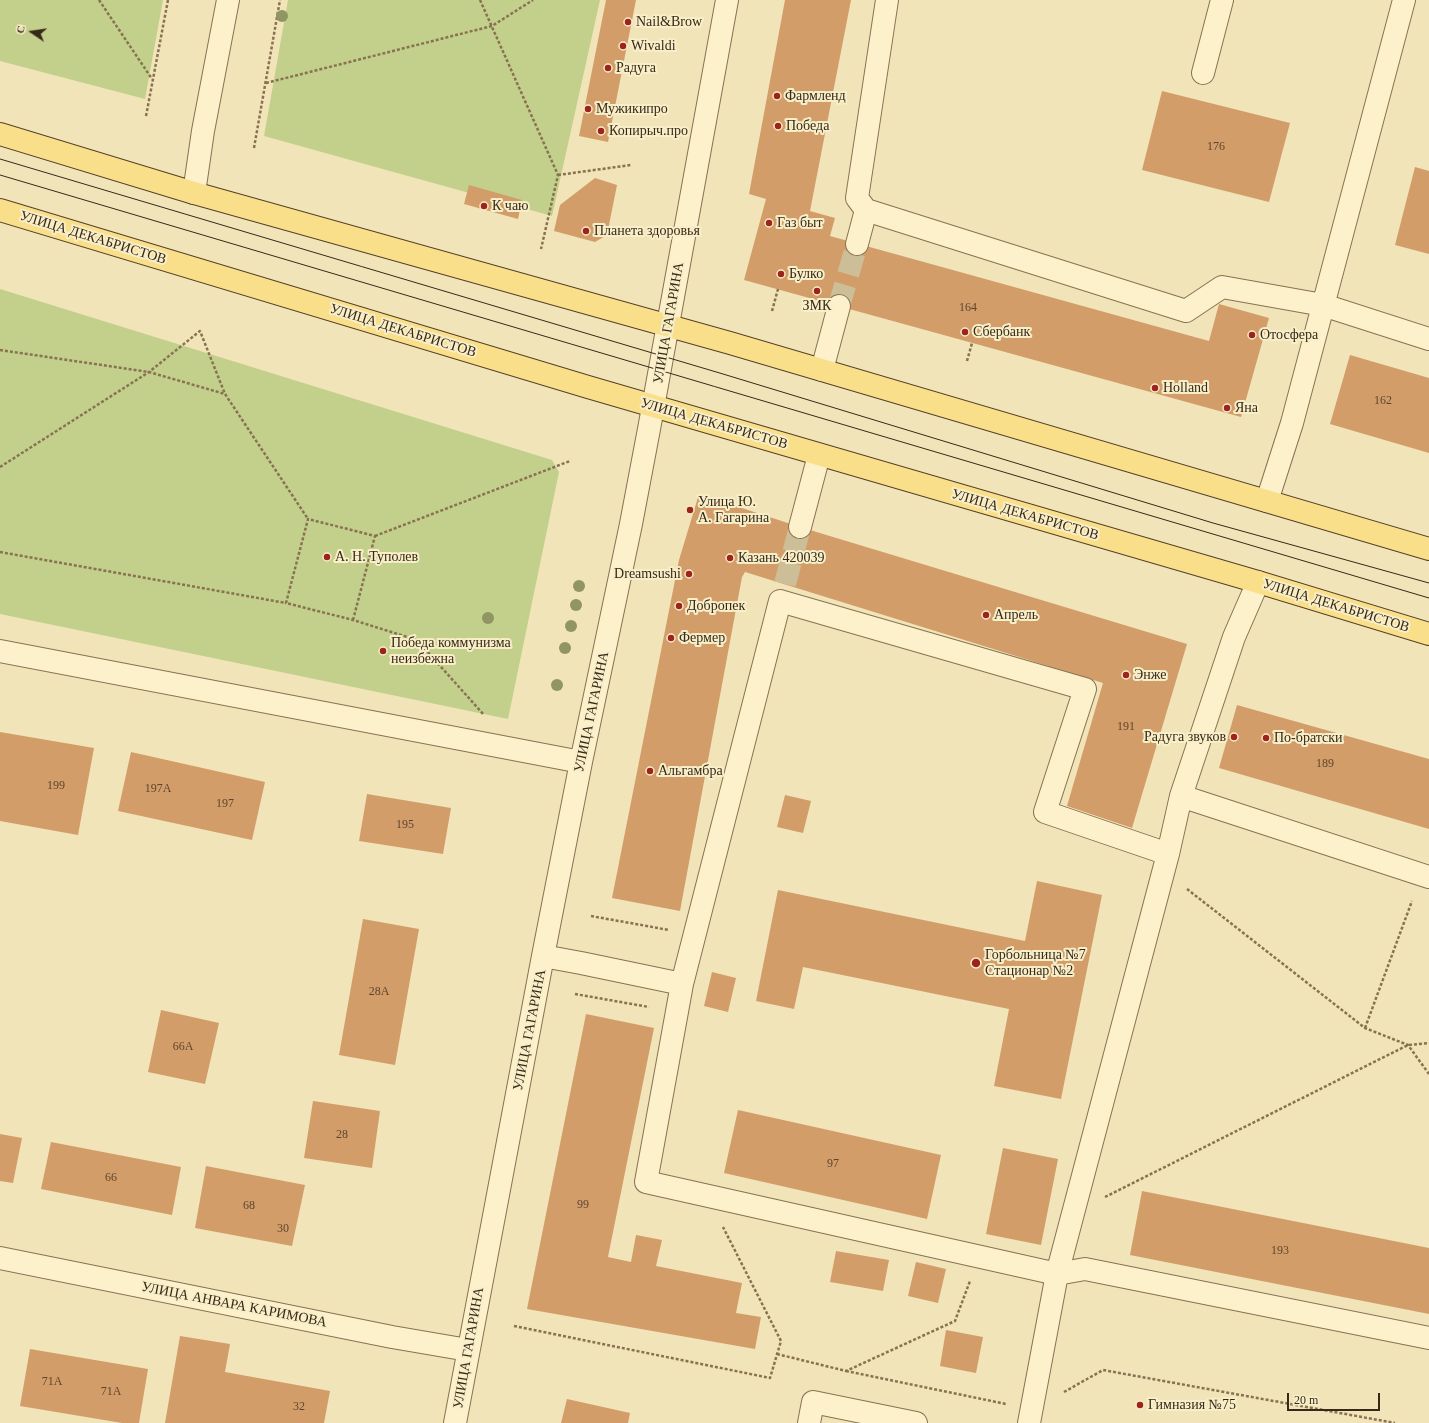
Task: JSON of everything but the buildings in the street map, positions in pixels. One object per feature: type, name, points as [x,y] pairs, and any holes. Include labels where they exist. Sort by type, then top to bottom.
[{"type":"main road","points":[[0,134],[194,193],[822,370],[1429,548]]},
{"type":"main road","name":"УЛИЦА ДЕКАБРИСТОВ","points":[[0,210],[653,406],[1258,582],[1429,634]]},
{"type":"street","points":[[194,193],[203,131],[228,0]]},
{"type":"street","name":"УЛИЦА ГАГАРИНА","points":[[455,1423],[543,956],[581,762],[631,524],[727,0]]},
{"type":"street","points":[[887,0],[857,198],[866,210],[1186,311],[1222,287],[1323,305],[1429,339]]},
{"type":"street","points":[[1203,73],[1222,0]]},
{"type":"street","points":[[1267,501],[1292,423],[1404,0]]},
{"type":"street","points":[[858,244],[866,210]]},
{"type":"street","points":[[822,370],[839,306]]},
{"type":"street","points":[[800,527],[819,455]]},
{"type":"street","points":[[1031,1416],[1057,1274],[1168,854],[1181,796],[1234,637],[1258,582]]},
{"type":"street","points":[[1168,854],[1045,812],[1085,689],[782,593],[682,984],[646,1182],[1057,1274],[1086,1269],[1429,1338]]},
{"type":"street","points":[[0,651],[581,762]]},
{"type":"street","points":[[1181,796],[1425,876]]},
{"type":"street","points":[[543,956],[682,984]]},
{"type":"street","name":"УЛИЦА АНВАРА КАРИМОВА","points":[[0,1258],[385,1335],[468,1350]]},
{"type":"street","points":[[808,1423],[813,1402],[916,1423]]},
{"type":"path","points":[[99,0],[153,80]]},
{"type":"path","points":[[146,116],[168,0]]},
{"type":"path","points":[[254,148],[280,0]]},
{"type":"path","points":[[480,0],[558,175],[541,249]]},
{"type":"path","points":[[266,83],[492,26],[532,0]]},
{"type":"path","points":[[558,175],[631,165]]},
{"type":"path","points":[[772,311],[778,289]]},
{"type":"path","points":[[0,467],[149,372],[200,331],[225,394],[308,519],[375,536],[570,461]]},
{"type":"path","points":[[967,361],[972,343]]},
{"type":"path","points":[[0,350],[149,372],[225,394]]},
{"type":"path","points":[[286,602],[308,519]]},
{"type":"path","points":[[353,620],[375,536]]},
{"type":"path","points":[[0,552],[286,602],[353,620],[417,640],[514,749]]},
{"type":"path","points":[[1168,854],[1177,881],[1365,1028],[1408,1045],[1429,1074]]},
{"type":"path","points":[[1365,1028],[1425,876]]},
{"type":"path","points":[[591,916],[695,935]]},
{"type":"path","points":[[575,994],[677,1012]]},
{"type":"path","points":[[1073,1212],[1408,1045],[1429,1043]]},
{"type":"path","points":[[514,1326],[770,1378],[781,1341],[707,1196]]},
{"type":"path","points":[[846,1371],[955,1321],[980,1257]]},
{"type":"path","points":[[777,1354],[1031,1416],[1103,1370],[1395,1423]]},
{"type":"green space","points":[[0,0],[163,0],[145,99],[0,61]]},
{"type":"green space","points":[[288,0],[600,0],[552,216],[264,136]]},
{"type":"green space","points":[[0,289],[552,460],[559,472],[508,719],[0,614]]},
{"type":"tunnel","points":[[839,306],[857,244]]},
{"type":"tunnel","points":[[785,584],[800,527]]},
{"type":"tram line","points":[[0,159],[723,374],[1213,523],[1429,583]]},
{"type":"tram line","points":[[0,175],[1429,598]]},
{"type":"place","name":"Nail&Brow","points":[[628,22]]},
{"type":"place","name":"Wivaldi","points":[[623,46]]},
{"type":"place","name":"Радуга","points":[[608,68]]},
{"type":"place","name":"Фармленд","points":[[777,96]]},
{"type":"place","name":"Мужикипро","points":[[588,109]]},
{"type":"place","name":"Победа","points":[[778,126]]},
{"type":"place","name":"Копирыч.про","points":[[601,131]]},
{"type":"place","name":"К чаю","points":[[484,206]]},
{"type":"place","name":"Газ быт","points":[[769,223]]},
{"type":"place","name":"Планета здоровья","points":[[586,231]]},
{"type":"place","name":"Булко","points":[[781,274]]},
{"type":"place","name":"ЗМК","points":[[817,291]]},
{"type":"place","name":"Сбербанк","points":[[965,332]]},
{"type":"place","name":"Отосфера","points":[[1252,335]]},
{"type":"place","name":"Holland","points":[[1155,388]]},
{"type":"place","name":"Яна","points":[[1227,408]]},
{"type":"place","name":"Улица Ю. А. Гагарина","points":[[690,510]]},
{"type":"place","name":"А. Н. Туполев","points":[[327,557]]},
{"type":"place","name":"Казань 420039","points":[[730,558]]},
{"type":"place","name":"Dreamsushi","points":[[689,574]]},
{"type":"place","name":"Добропек","points":[[679,606]]},
{"type":"place","name":"Апрель","points":[[986,615]]},
{"type":"place","name":"Фермер","points":[[671,638]]},
{"type":"place","name":"Победа коммунизма неизбежна","points":[[383,651]]},
{"type":"place","name":"Энже","points":[[1126,675]]},
{"type":"place","name":"Радуга звуков","points":[[1234,737]]},
{"type":"place","name":"По-братски","points":[[1266,738]]},
{"type":"place","name":"Альгамбра","points":[[650,771]]},
{"type":"place","name":"Горбольница №7 Стационар №2","points":[[976,963]]},
{"type":"place","name":"Гимназия №75","points":[[1140,1405]]}]
